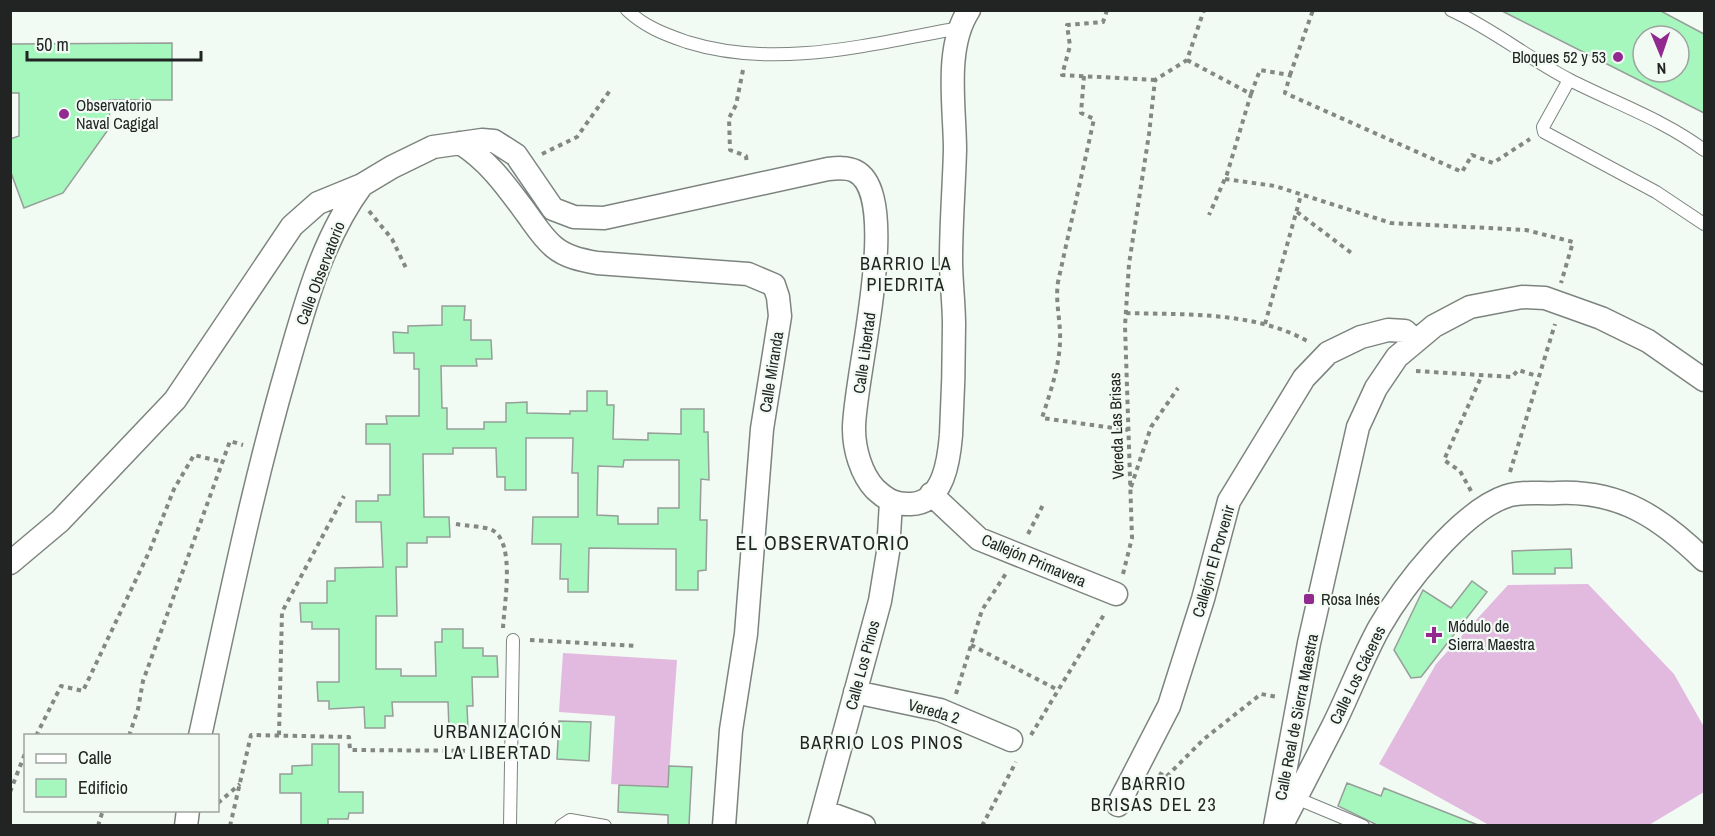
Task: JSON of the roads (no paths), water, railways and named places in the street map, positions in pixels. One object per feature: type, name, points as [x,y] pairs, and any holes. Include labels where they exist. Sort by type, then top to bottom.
[{"type":"street","points":[[891,502],[915,504],[939,486],[946,471],[951,438],[954,323],[951,262],[955,148],[952,74],[965,19]]},
{"type":"street","name":"Calle Libertad","points":[[358,190],[411,157],[433,147],[482,140],[494,141],[506,147],[522,164],[553,208],[561,214],[589,219],[624,215],[820,170],[844,168],[856,171],[865,180],[872,193],[877,242],[854,429],[856,448],[863,471],[872,485],[891,502]]},
{"type":"street","name":"Calle Miranda","points":[[460,143],[484,160],[499,176],[536,227],[560,252],[579,260],[597,263],[748,273],[774,285],[780,316],[762,429],[746,634],[731,730],[724,825]]},
{"type":"street","name":"Calle Observatorio","points":[[200,734],[265,450],[308,292],[334,230],[358,190]]},
{"type":"street","name":"Calle Observatorio","points":[[10,563],[60,521],[175,400],[193,377],[277,247],[306,211],[318,202],[358,190]]},
{"type":"street","name":"Calle Real de Sierra Maestra","points":[[1275,825],[1309,643],[1358,427],[1366,407],[1388,369],[1415,340],[1434,326],[1470,307],[1522,297],[1559,302],[1601,318],[1648,341],[1704,380]]},
{"type":"street","name":"Callejón El Porvenir","points":[[1118,805],[1169,706],[1203,599],[1229,501],[1304,378],[1328,353],[1361,337],[1388,330],[1405,331],[1415,340]]},
{"type":"street","name":"Calle Los Cáceres","points":[[1281,825],[1380,627],[1432,556],[1458,527],[1481,510],[1508,495],[1568,493],[1601,496],[1638,509],[1677,533],[1704,560]]},
{"type":"street","name":"Callejón Primavera","points":[[931,494],[979,539],[1116,594]]},
{"type":"street","name":"Calle Los Pinos","points":[[821,818],[880,601],[888,552],[891,502]]},
{"type":"street","name":"Vereda 2","points":[[855,692],[950,713],[1020,744]]},
{"type":"street","points":[[821,818],[864,825]]},
{"type":"lane","points":[[627,10],[655,31],[706,48],[747,55],[794,56],[965,19]]},
{"type":"lane","points":[[1451,10],[1477,22],[1569,80],[1686,136],[1704,150]]},
{"type":"lane","points":[[1569,80],[1542,127],[1543,130],[1656,192],[1704,224]]},
{"type":"lane","points":[[510,825],[513,640]]},
{"type":"lane","points":[[1296,798],[1363,825]]},
{"type":"lane","points":[[561,825],[570,820],[605,825]]},
{"type":"place","name":"Bloques 52 y 53","points":[[1618,57]]},
{"type":"place","name":"Observatorio Naval Cagigal","points":[[64,114]]},
{"type":"place","name":"Rosa Inés","points":[[1309,599]]},
{"type":"place","name":"Módulo de Sierra Maestra","points":[[1434,635]]},
{"type":"district","name":"BARRIO LA PIEDRITA","points":[[906,274]]},
{"type":"district","name":"EL OBSERVATORIO","points":[[823,543]]},
{"type":"district","name":"URBANIZACIÓN LA LIBERTAD","points":[[498,742]]},
{"type":"district","name":"BARRIO LOS PINOS","points":[[882,743]]},
{"type":"district","name":"BARRIO BRISAS DEL 23","points":[[1154,794]]}]
